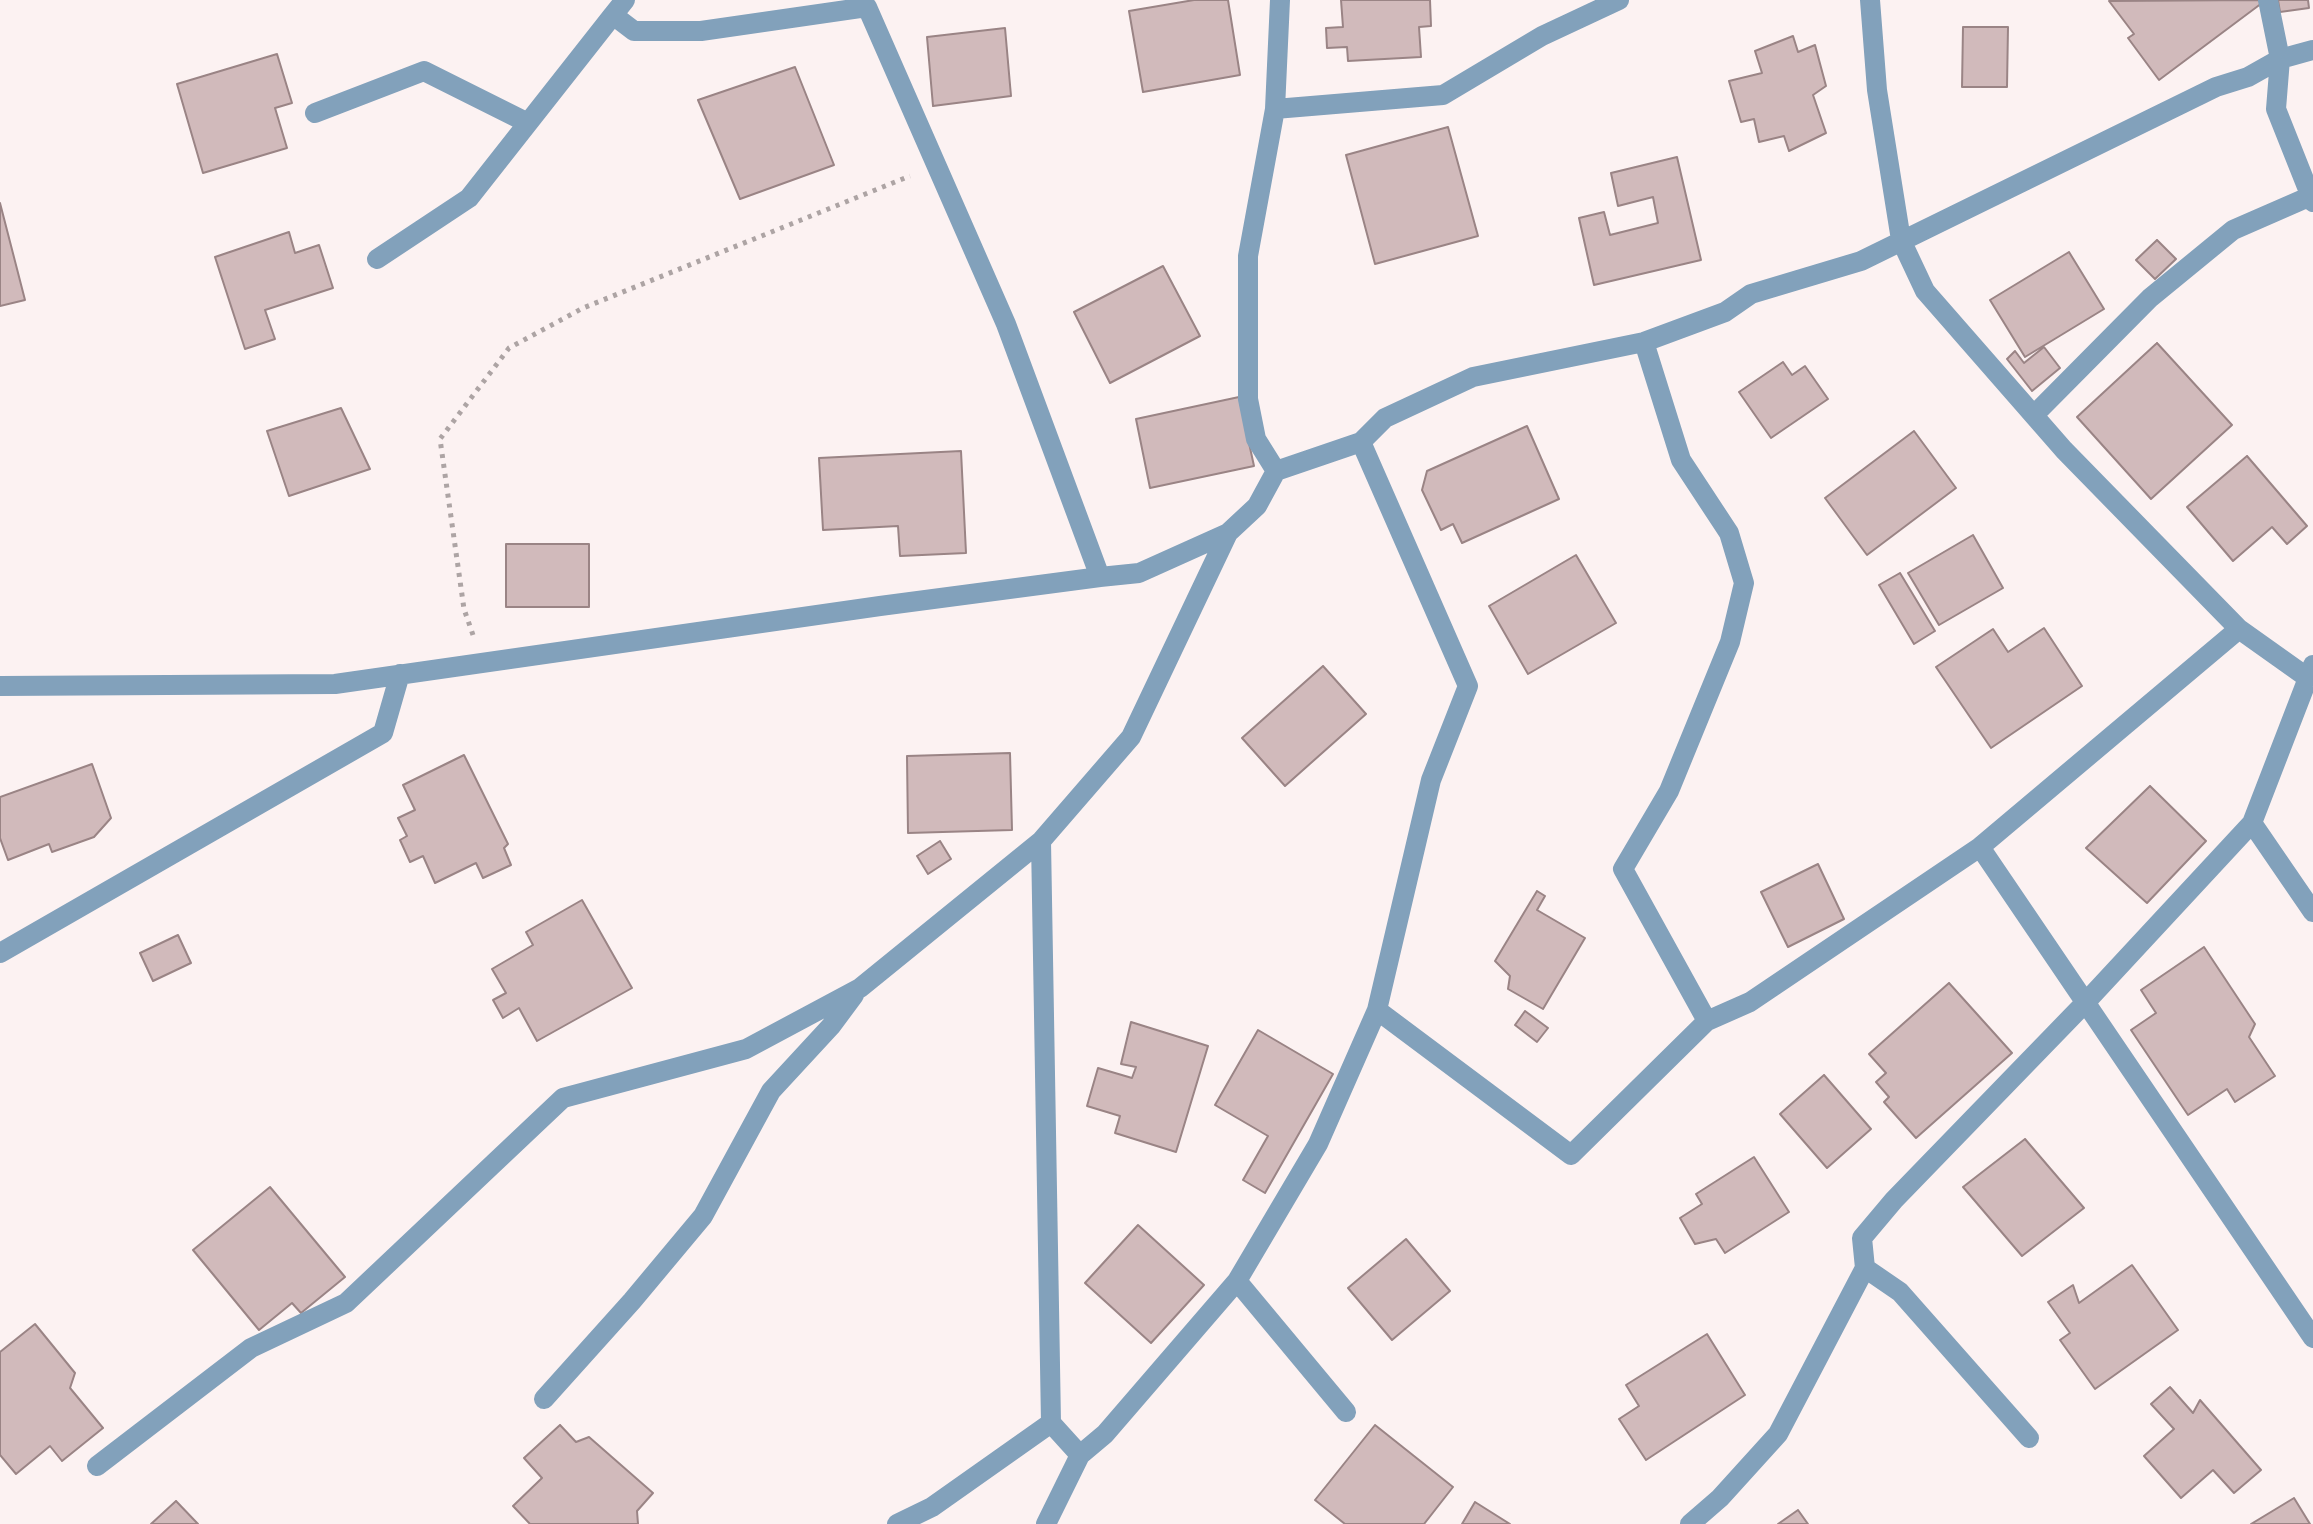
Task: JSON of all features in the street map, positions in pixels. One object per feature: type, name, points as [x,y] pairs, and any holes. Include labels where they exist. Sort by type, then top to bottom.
[{"type":"street","points":[[1276,471],[1256,439],[1248,399],[1248,256],[1275,109],[1280,0]]},
{"type":"street","points":[[1275,109],[1443,95],[1542,36],[1619,0]]},
{"type":"street","points":[[1690,1524],[1720,1498],[1778,1434],[1865,1268],[1862,1238],[1894,1200],[2084,1004],[2252,823],[2311,671],[2239,629],[2064,450],[1925,291],[1901,240],[1877,90],[1870,0]]},
{"type":"street","points":[[2034,415],[2150,298],[2233,230],[2312,199],[2276,109],[2280,59],[2268,0]]},
{"type":"street","points":[[377,259],[469,198],[619,8],[634,31],[701,31],[867,7],[1006,324],[1100,577]]},
{"type":"street","points":[[0,686],[335,684],[1139,573],[1228,533],[1257,506],[1276,471],[1361,442],[1385,418],[1473,377],[1644,342],[1725,312],[1751,294],[1861,261],[2216,87],[2248,77],[2280,59],[2313,50]]},
{"type":"street","points":[[315,113],[424,71],[528,123]]},
{"type":"street","points":[[1644,342],[1681,460],[1729,533],[1744,583],[1730,642],[1669,791],[1623,869],[1707,1021]]},
{"type":"street","points":[[1046,1524],[1080,1455],[1105,1434],[1237,1281],[1318,1144],[1377,1010],[1431,780],[1468,686],[1361,442]]},
{"type":"street","points":[[97,1466],[251,1348],[346,1303],[563,1098],[746,1049],[860,988],[1041,841],[1131,737],[1228,533]]},
{"type":"street","points":[[1377,1010],[1571,1155],[1707,1021],[1750,1002],[1980,847],[2239,629]]},
{"type":"street","points":[[0,953],[383,733],[400,674]]},
{"type":"street","points":[[2252,823],[2313,912]]},
{"type":"street","points":[[1041,841],[1051,1423],[1080,1455]]},
{"type":"street","points":[[1980,847],[2313,1338]]},
{"type":"street","points":[[544,1399],[703,1216],[771,1091],[831,1026],[860,988]]},
{"type":"street","points":[[1865,1268],[1900,1292],[2029,1438]]},
{"type":"street","points":[[1237,1281],[1346,1412]]},
{"type":"street","points":[[897,1524],[932,1507],[1051,1423]]},
{"type":"path","points":[[483,663],[464,609],[440,439],[509,348],[583,308],[937,165]]},
{"type":"building","points":[[1194,0],[1228,0],[1240,75],[1143,92],[1129,11]]},
{"type":"building","points":[[1341,0],[1430,0],[1431,26],[1419,27],[1421,57],[1348,61],[1347,47],[1327,48],[1326,28],[1343,27]]},
{"type":"building","points":[[2260,0],[2262,3],[2159,80],[2128,38],[2134,34],[2109,1]]},
{"type":"building","points":[[2278,0],[2308,0],[2309,8],[2280,12]]},
{"type":"building","points":[[1963,27],[2008,27],[2007,87],[1962,87]]},
{"type":"building","points":[[1005,28],[1011,96],[933,106],[927,37]]},
{"type":"building","points":[[1793,36],[1798,52],[1815,45],[1826,86],[1813,95],[1826,133],[1789,151],[1784,136],[1759,142],[1754,119],[1741,122],[1729,81],[1762,73],[1755,51]]},
{"type":"building","points":[[277,54],[292,103],[275,108],[287,148],[203,173],[177,84]]},
{"type":"building","points":[[795,67],[834,165],[740,199],[698,100]]},
{"type":"building","points":[[1448,127],[1478,236],[1375,264],[1346,155]]},
{"type":"building","points":[[1677,157],[1701,260],[1594,285],[1579,218],[1604,212],[1610,235],[1658,223],[1653,197],[1618,206],[1611,173]]},
{"type":"building","points":[[0,203],[25,300],[0,306]]},
{"type":"building","points":[[289,232],[295,253],[319,245],[333,288],[265,310],[275,339],[245,349],[215,257]]},
{"type":"building","points":[[2157,240],[2176,259],[2155,279],[2136,260]]},
{"type":"building","points":[[2069,252],[2104,309],[2025,357],[1990,300]]},
{"type":"building","points":[[1163,266],[1200,336],[1110,383],[1074,312]]},
{"type":"building","points":[[2157,343],[2232,425],[2151,499],[2077,417]]},
{"type":"building","points":[[2044,347],[2060,368],[2032,391],[2007,359],[2015,351],[2024,363]]},
{"type":"building","points":[[1783,362],[1792,375],[1805,366],[1828,399],[1771,438],[1739,392]]},
{"type":"building","points":[[1239,397],[1254,466],[1150,488],[1136,419]]},
{"type":"building","points":[[341,408],[370,469],[289,496],[267,431]]},
{"type":"building","points":[[1527,426],[1559,499],[1462,543],[1453,524],[1441,530],[1422,490],[1427,471]]},
{"type":"building","points":[[1914,431],[1956,488],[1867,555],[1825,498]]},
{"type":"building","points":[[961,451],[966,553],[900,556],[898,526],[823,530],[819,458]]},
{"type":"building","points":[[2247,456],[2307,526],[2287,544],[2272,527],[2233,561],[2187,507]]},
{"type":"building","points":[[1973,535],[2003,588],[1939,625],[1908,573]]},
{"type":"building","points":[[506,544],[589,544],[589,607],[506,607]]},
{"type":"building","points":[[1576,555],[1616,623],[1528,674],[1489,606]]},
{"type":"building","points":[[1900,573],[1935,631],[1914,644],[1879,585]]},
{"type":"building","points":[[2044,628],[2082,686],[1991,748],[1936,667],[1993,629],[2008,652]]},
{"type":"building","points":[[1323,666],[1366,714],[1285,786],[1242,738]]},
{"type":"building","points":[[1010,753],[1012,830],[908,833],[907,756]]},
{"type":"building","points":[[464,755],[508,844],[504,848],[511,865],[483,878],[476,863],[435,883],[423,856],[410,862],[400,840],[407,836],[398,818],[415,810],[403,785]]},
{"type":"building","points":[[92,764],[111,818],[94,837],[52,852],[49,844],[8,860],[0,838],[0,797]]},
{"type":"building","points":[[2150,786],[2206,841],[2147,903],[2086,848]]},
{"type":"building","points":[[940,841],[951,859],[928,874],[917,856]]},
{"type":"building","points":[[1818,864],[1844,919],[1788,947],[1761,892]]},
{"type":"building","points":[[1537,891],[1545,896],[1537,910],[1585,938],[1543,1009],[1508,989],[1510,976],[1495,961]]},
{"type":"building","points":[[582,900],[632,988],[537,1041],[519,1008],[503,1018],[493,1000],[506,993],[492,969],[533,945],[526,932]]},
{"type":"building","points":[[178,935],[191,963],[153,981],[140,953]]},
{"type":"building","points":[[2204,947],[2255,1024],[2249,1037],[2275,1076],[2235,1102],[2227,1089],[2188,1115],[2131,1030],[2156,1013],[2141,990]]},
{"type":"building","points":[[1949,983],[2012,1053],[1916,1138],[1884,1102],[1889,1097],[1876,1082],[1886,1073],[1869,1054]]},
{"type":"building","points":[[1525,1011],[1548,1028],[1537,1042],[1515,1025]]},
{"type":"building","points":[[1131,1022],[1208,1046],[1176,1152],[1115,1133],[1120,1116],[1087,1106],[1098,1068],[1132,1078],[1136,1067],[1121,1064]]},
{"type":"building","points":[[1258,1030],[1333,1074],[1265,1193],[1243,1180],[1268,1136],[1215,1105]]},
{"type":"building","points":[[1824,1075],[1871,1129],[1827,1168],[1780,1114]]},
{"type":"building","points":[[2025,1139],[2084,1208],[2022,1256],[1963,1187]]},
{"type":"building","points":[[1754,1157],[1789,1212],[1725,1253],[1716,1239],[1695,1244],[1680,1218],[1702,1204],[1696,1194]]},
{"type":"building","points":[[270,1187],[345,1277],[301,1313],[292,1303],[259,1330],[193,1250]]},
{"type":"building","points":[[1138,1225],[1204,1285],[1151,1343],[1085,1283]]},
{"type":"building","points":[[1406,1239],[1450,1291],[1392,1340],[1348,1288]]},
{"type":"building","points":[[2132,1265],[2178,1330],[2095,1389],[2060,1340],[2070,1333],[2048,1302],[2073,1285],[2079,1303]]},
{"type":"building","points":[[35,1324],[75,1373],[70,1388],[103,1428],[62,1461],[50,1446],[16,1474],[0,1455],[0,1352]]},
{"type":"building","points":[[1707,1334],[1745,1395],[1646,1460],[1619,1419],[1639,1406],[1626,1385]]},
{"type":"building","points":[[2170,1387],[2193,1413],[2200,1400],[2261,1470],[2234,1493],[2213,1470],[2181,1498],[2144,1456],[2174,1429],[2151,1404]]},
{"type":"building","points":[[560,1425],[576,1442],[589,1437],[653,1493],[637,1511],[638,1524],[530,1524],[513,1506],[542,1478],[524,1458]]},
{"type":"building","points":[[1375,1425],[1453,1487],[1424,1524],[1345,1524],[1315,1500]]},
{"type":"building","points":[[2294,1498],[2310,1524],[2251,1524]]},
{"type":"building","points":[[176,1501],[198,1524],[151,1524]]},
{"type":"building","points":[[1475,1502],[1510,1524],[1462,1524]]},
{"type":"building","points":[[1798,1510],[1808,1524],[1778,1524]]}]
